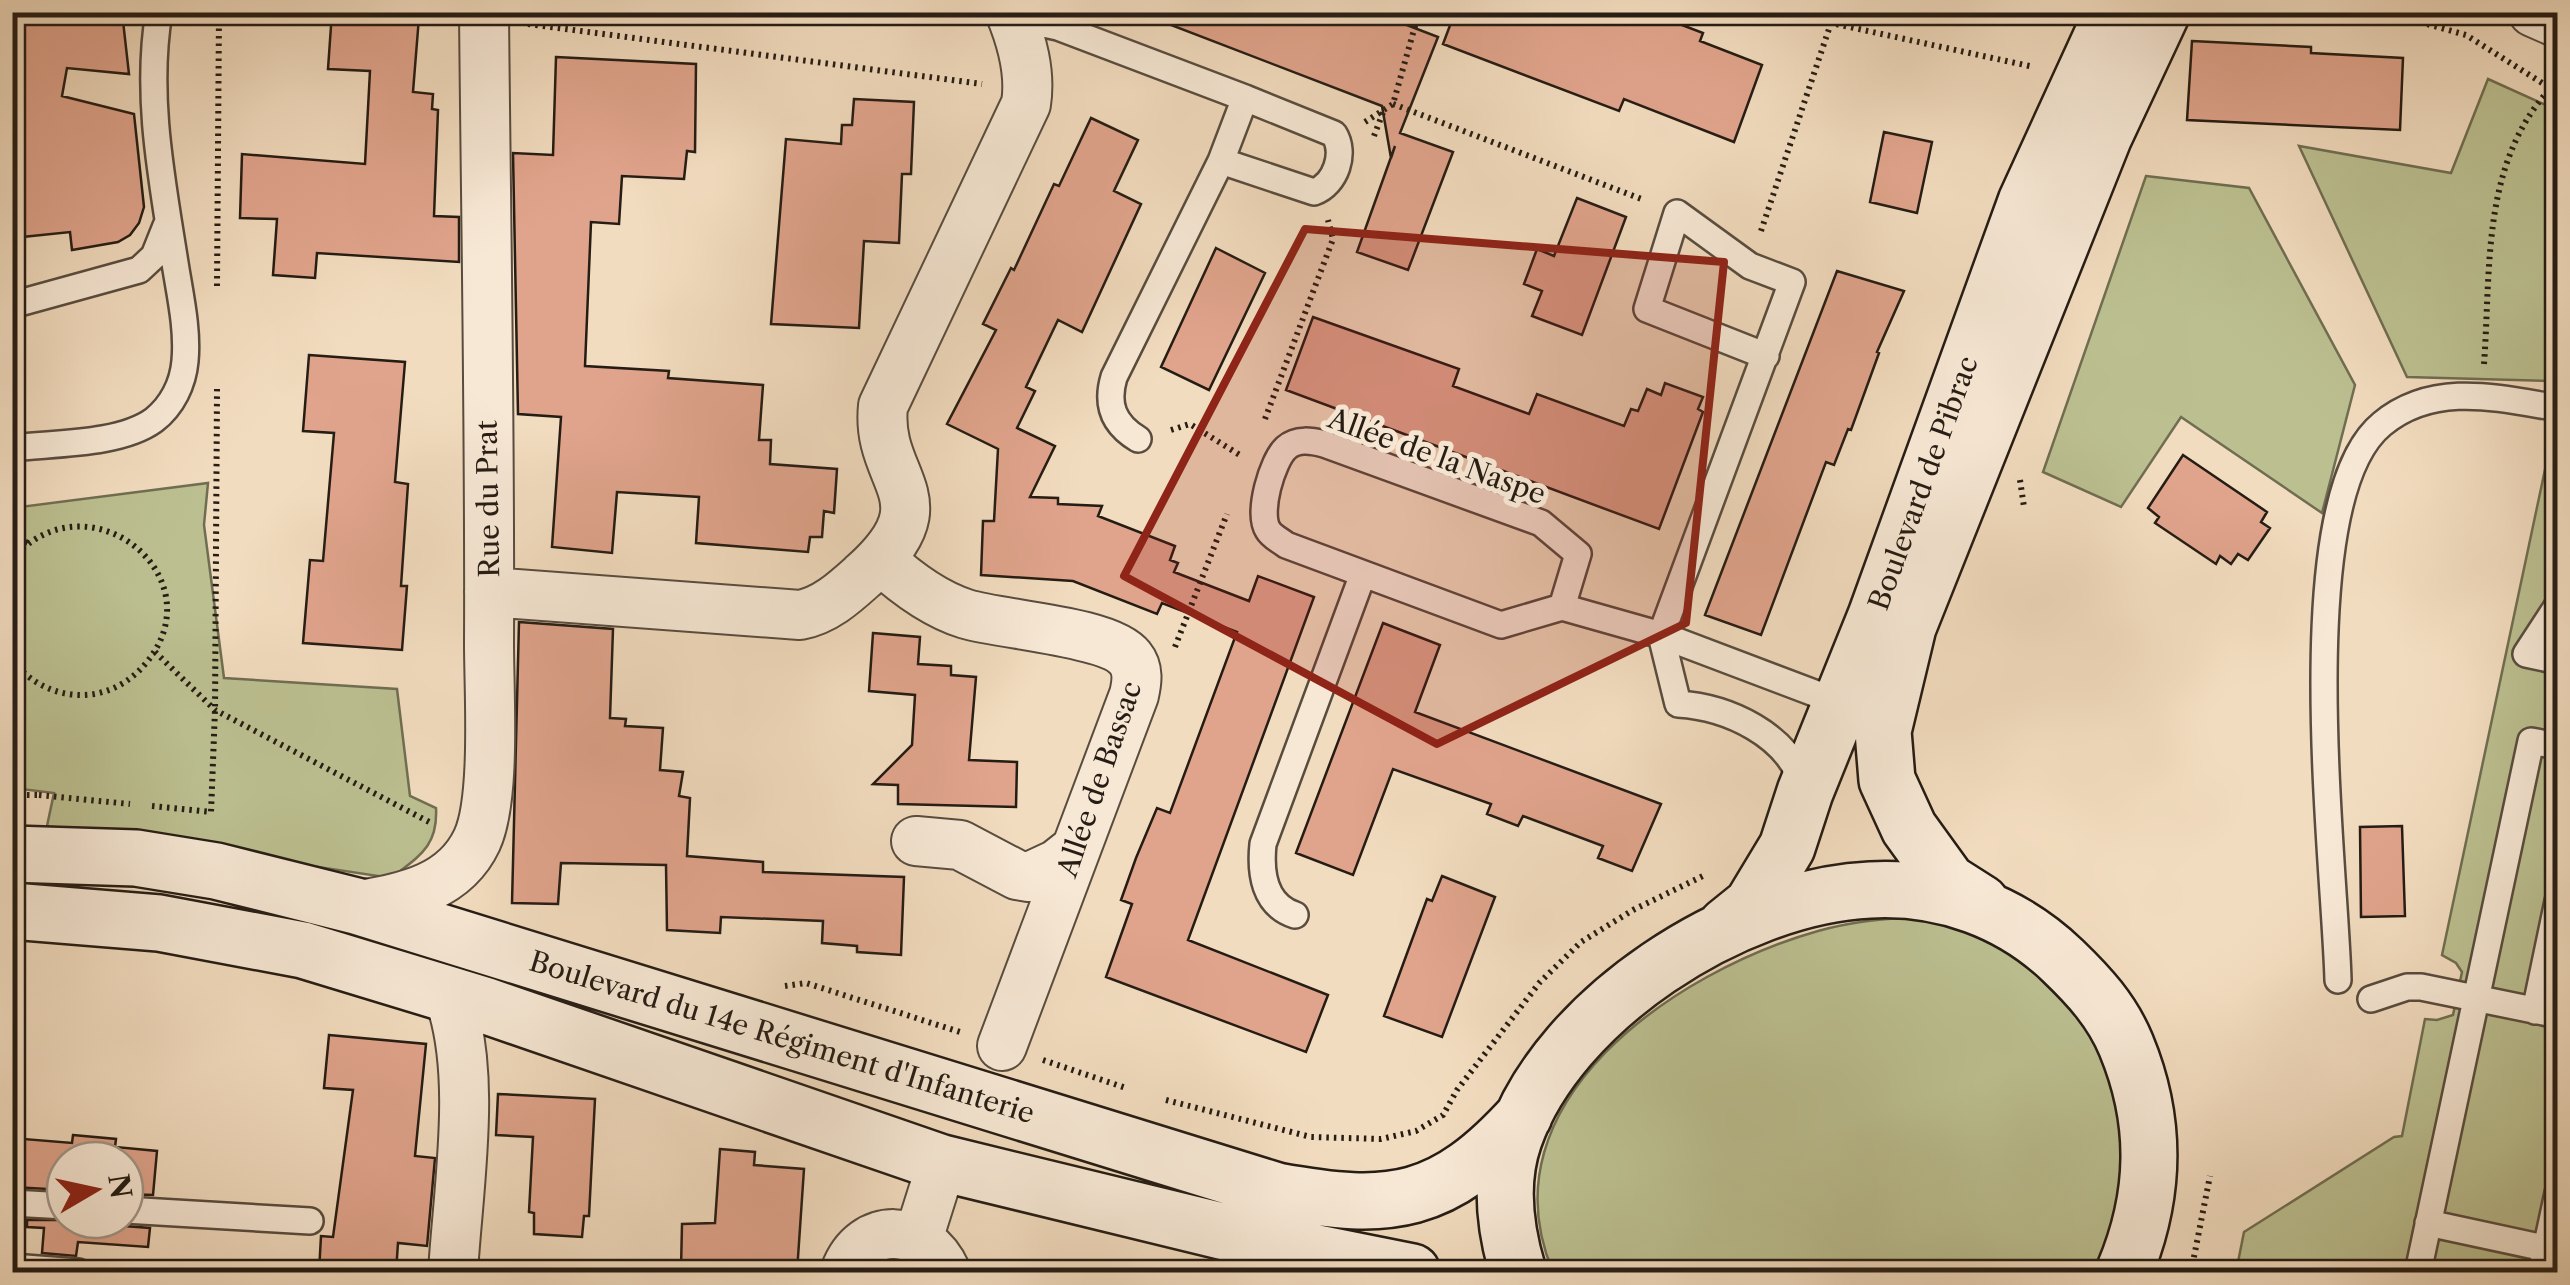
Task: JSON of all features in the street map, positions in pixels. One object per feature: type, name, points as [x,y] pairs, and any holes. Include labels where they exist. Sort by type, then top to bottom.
[{"type":"street","name":"Boulevard de Pibrac","points":[[1996,913],[1948,882],[1908,828],[1862,716],[1876,616],[2026,202],[2113,12]]},
{"type":"street","name":"Boulevard de Pibrac","points":[[1712,938],[1752,905],[1771,876],[1787,847],[1805,792],[1862,716],[1908,628],[2104,136],[2162,12]]},
{"type":"street","points":[[2533,12],[2558,23]]},
{"type":"street","name":"Rue du Prat","points":[[356,906],[432,887],[458,868],[476,843],[482,826],[488,760],[489,592],[506,18]]},
{"type":"street","points":[[489,592],[800,615],[828,606],[881,560],[901,530],[906,506],[884,436],[883,406],[1023,112],[1027,90],[1014,22]]},
{"type":"street","name":"Allée de Bassac","points":[[881,560],[902,580],[952,609],[986,620],[1085,636],[1120,649],[1132,660],[1137,676],[1134,695],[1002,1046]]},
{"type":"street","points":[[916,841],[960,844],[1017,875],[1029,877],[1057,864],[1076,849]]},
{"type":"street","name":"Boulevard du 14e Régiment d'Infanterie","points":[[12,854],[136,858],[216,871],[356,906],[1276,1192],[1350,1203],[1422,1193],[1454,1179],[1524,1116]]},
{"type":"street","points":[[1518,1272],[1510,1244],[1507,1170],[1524,1116],[1546,1075],[1597,1018],[1647,978],[1712,938],[1785,907],[1836,893],[1867,890],[1939,894],[1996,913],[2036,937],[2091,988],[2122,1034],[2142,1089],[2152,1158],[2144,1215],[2124,1272]]},
{"type":"street","name":"Boulevard du 14e Régiment d'Infanterie","points":[[12,912],[159,924],[303,950],[448,994],[942,1163],[1287,1248],[1412,1272]]},
{"type":"street","points":[[448,994],[462,1044],[463,1112],[454,1272]]},
{"type":"street","points":[[845,1272],[856,1252],[879,1236],[892,1234],[932,1256],[942,1163]]},
{"type":"lane","points":[[12,448],[111,437],[137,430],[155,420],[171,403],[181,384],[186,336],[153,85],[160,12]]},
{"type":"lane","points":[[1014,22],[1065,29],[1320,126],[1338,139],[1340,154],[1332,178],[1323,189],[1314,192],[1221,161]]},
{"type":"lane","points":[[1138,439],[1115,419],[1110,388],[1221,161],[1245,98]]},
{"type":"lane","points":[[1766,356],[1646,309],[1677,213],[1750,266],[1792,282],[1766,356],[1661,634],[1678,704],[1716,711],[1758,729],[1788,755],[1805,792]]},
{"type":"lane","points":[[12,305],[139,270],[160,247],[168,217]]},
{"type":"lane","points":[[2338,980],[2323,729],[2328,614],[2342,500],[2356,455],[2382,424],[2434,399],[2482,395],[2558,408]]},
{"type":"lane","name":"Allée de la Naspe","points":[[1270,481],[1286,448],[1305,440],[1541,524],[1578,554],[1562,607]]},
{"type":"lane","points":[[1270,481],[1264,520],[1272,536],[1286,545],[1501,625],[1562,607],[1661,634],[1862,716]]},
{"type":"lane","points":[[1295,916],[1283,911],[1269,895],[1262,876],[1264,844],[1363,574]]},
{"type":"lane","points":[[2558,605],[2526,654],[2558,660]]},
{"type":"lane","points":[[2418,1272],[2531,742],[2558,746]]},
{"type":"lane","points":[[2370,999],[2407,987],[2546,1013],[2558,901]]},
{"type":"lane","points":[[2428,1223],[2548,1257],[2558,1193]]},
{"type":"lane","points":[[12,1203],[45,1205]]},
{"type":"lane","points":[[145,1211],[310,1221]]},
{"type":"lane","points":[[12,1267],[78,1272]]},
{"type":"path","points":[[217,292],[218,12]]},
{"type":"path","points":[[1338,139],[1393,104],[1420,12]]},
{"type":"path","points":[[1750,266],[1830,24],[1827,12]]},
{"type":"path","points":[[2384,12],[2466,35],[2558,93]]},
{"type":"path","points":[[506,18],[1027,90]]},
{"type":"path","points":[[1830,24],[2030,65],[2078,86]]},
{"type":"path","points":[[2482,395],[2489,254],[2498,191],[2520,128],[2548,90]]},
{"type":"path","points":[[1393,104],[1677,213]]},
{"type":"path","points":[[39,795],[211,812],[217,371]]},
{"type":"path","points":[[1138,439],[1190,424],[1248,460],[1270,481]]},
{"type":"path","points":[[12,560],[28,544],[57,528],[106,529],[135,546],[156,572],[165,603],[165,620],[155,652],[127,682],[109,691],[88,695],[48,689],[13,665]]},
{"type":"path","points":[[12,535],[28,544]]},
{"type":"path","points":[[155,652],[215,710],[440,828]]},
{"type":"path","points":[[1154,1097],[1310,1136],[1381,1139],[1416,1131],[1443,1115],[1540,982],[1581,942],[1633,910],[1713,871]]},
{"type":"path","points":[[772,988],[806,982],[1137,1092]]},
{"type":"path","points":[[2191,1272],[2210,1176]]},
{"type":"highlighted area","points":[[1305,229],[1724,262],[1686,623],[1437,744],[1124,576]]},
{"type":"green space","points":[[2488,79],[2557,110],[2558,365],[2553,381],[2407,377],[2299,146],[2451,173]]},
{"type":"green space","points":[[2146,176],[2249,188],[2355,385],[2322,513],[2181,417],[2121,507],[2043,472]]},
{"type":"green space","points":[[2557,413],[2557,1272],[2236,1272],[2244,1232],[2394,1137],[2402,1136],[2425,1019],[2453,1015],[2462,972],[2442,955]]},
{"type":"green space","points":[[208,483],[204,525],[224,678],[397,689],[410,796],[436,808],[436,821],[425,849],[391,878],[47,826],[54,793],[13,788],[12,508]]},
{"type":"green space","points":[[1923,917],[1979,935],[2030,961],[2067,998],[2096,1039],[2123,1099],[2126,1178],[2097,1272],[1553,1272],[1538,1210],[1544,1153],[1568,1100],[1605,1053],[1653,1012],[1707,977],[1763,950],[1844,925]]},
{"type":"building","points":[[12,12],[122,12],[129,74],[67,68],[62,96],[134,114],[144,207],[139,223],[118,242],[72,250],[70,232],[12,238]]},
{"type":"building","points":[[332,12],[419,17],[413,92],[433,94],[432,109],[438,110],[434,216],[459,217],[459,262],[317,253],[315,278],[273,275],[277,219],[240,218],[242,154],[365,164],[370,71],[328,69]]},
{"type":"building","points":[[1373,12],[1438,37],[1400,133],[1453,152],[1408,270],[1357,252],[1391,157],[1382,106],[1145,15]]},
{"type":"building","points":[[1455,12],[1648,12],[1703,33],[1700,41],[1762,65],[1734,142],[1624,99],[1619,111],[1443,44]]},
{"type":"building","points":[[2192,41],[2311,47],[2311,53],[2403,58],[2400,130],[2187,120]]},
{"type":"building","points":[[556,57],[696,64],[695,152],[687,151],[684,179],[622,176],[619,224],[591,222],[585,366],[669,371],[668,378],[763,385],[759,440],[771,440],[770,464],[837,469],[834,513],[824,511],[822,537],[810,537],[808,552],[696,543],[699,497],[617,492],[612,553],[552,547],[561,417],[518,414],[513,153],[553,155]]},
{"type":"building","points":[[854,99],[914,102],[911,174],[902,174],[899,243],[864,241],[859,328],[771,324],[786,139],[841,144],[842,125],[852,125]]},
{"type":"building","points":[[1091,118],[1138,140],[1114,191],[1141,204],[1082,332],[1058,320],[1026,387],[1035,391],[1017,428],[1055,446],[1030,497],[1058,498],[1058,504],[1102,506],[1098,516],[1175,546],[1170,560],[1178,563],[1174,572],[1249,601],[1258,576],[1314,597],[1188,940],[1328,995],[1306,1052],[1106,977],[1132,904],[1121,900],[1136,858],[1157,808],[1170,813],[1237,632],[1162,603],[1157,614],[1073,581],[981,575],[983,521],[994,521],[998,449],[947,424],[996,330],[983,324],[1011,268],[1014,270],[1054,184],[1059,186]]},
{"type":"building","points":[[1884,132],[1932,142],[1917,213],[1870,202]]},
{"type":"building","points":[[1577,198],[1626,217],[1582,335],[1532,316],[1542,291],[1524,284],[1537,249],[1554,256]]},
{"type":"building","points":[[1216,248],[1265,273],[1209,390],[1161,367]]},
{"type":"building","points":[[1837,271],[1904,291],[1877,352],[1851,430],[1848,429],[1834,465],[1826,462],[1761,635],[1705,615]]},
{"type":"building","points":[[1313,317],[1459,369],[1453,386],[1529,414],[1537,394],[1624,426],[1631,409],[1638,411],[1647,389],[1661,395],[1665,383],[1703,397],[1698,409],[1703,412],[1659,529],[1286,390]]},
{"type":"building","points":[[309,355],[405,362],[395,482],[408,484],[401,586],[407,586],[402,650],[303,643],[310,560],[323,561],[334,433],[303,431]]},
{"type":"building","points":[[2183,455],[2267,512],[2261,522],[2270,528],[2248,560],[2238,554],[2231,564],[2220,556],[2216,564],[2155,523],[2159,517],[2148,508]]},
{"type":"building","points":[[519,622],[613,629],[610,718],[626,719],[625,726],[663,728],[660,770],[683,772],[679,796],[690,798],[687,856],[763,862],[763,872],[904,877],[901,955],[857,952],[857,946],[822,943],[823,921],[721,917],[720,933],[667,930],[666,865],[561,863],[558,904],[512,903]]},
{"type":"building","points":[[1383,623],[1440,645],[1415,712],[1661,804],[1632,871],[1598,858],[1603,846],[1523,816],[1518,826],[1487,814],[1491,804],[1393,769],[1353,875],[1296,853]]},
{"type":"building","points":[[873,633],[920,637],[918,664],[951,666],[951,675],[976,677],[969,760],[1017,762],[1016,807],[898,804],[898,785],[873,784],[912,745],[915,695],[869,691]]},
{"type":"building","points":[[2402,826],[2405,916],[2361,917],[2360,827]]},
{"type":"building","points":[[1442,876],[1495,897],[1442,1037],[1384,1016],[1427,899],[1432,901]]},
{"type":"building","points":[[329,1035],[426,1044],[415,1156],[435,1158],[427,1246],[398,1243],[396,1272],[319,1272],[321,1236],[333,1237],[353,1090],[324,1088]]},
{"type":"building","points":[[498,1094],[595,1099],[589,1216],[584,1216],[582,1237],[534,1234],[534,1213],[529,1212],[533,1137],[496,1135]]},
{"type":"building","points":[[73,1135],[116,1139],[116,1140],[72,1140]]},
{"type":"building","points":[[12,1138],[45,1141],[45,1189],[12,1187]]},
{"type":"building","points":[[720,1149],[755,1152],[754,1165],[804,1169],[797,1272],[681,1269],[682,1224],[715,1223]]},
{"type":"building","points":[[145,1150],[157,1151],[153,1195],[145,1195]]},
{"type":"building","points":[[27,1220],[45,1220],[45,1240],[145,1240],[145,1228],[150,1228],[148,1247],[78,1242],[76,1256],[42,1253],[44,1228],[27,1227]]}]
